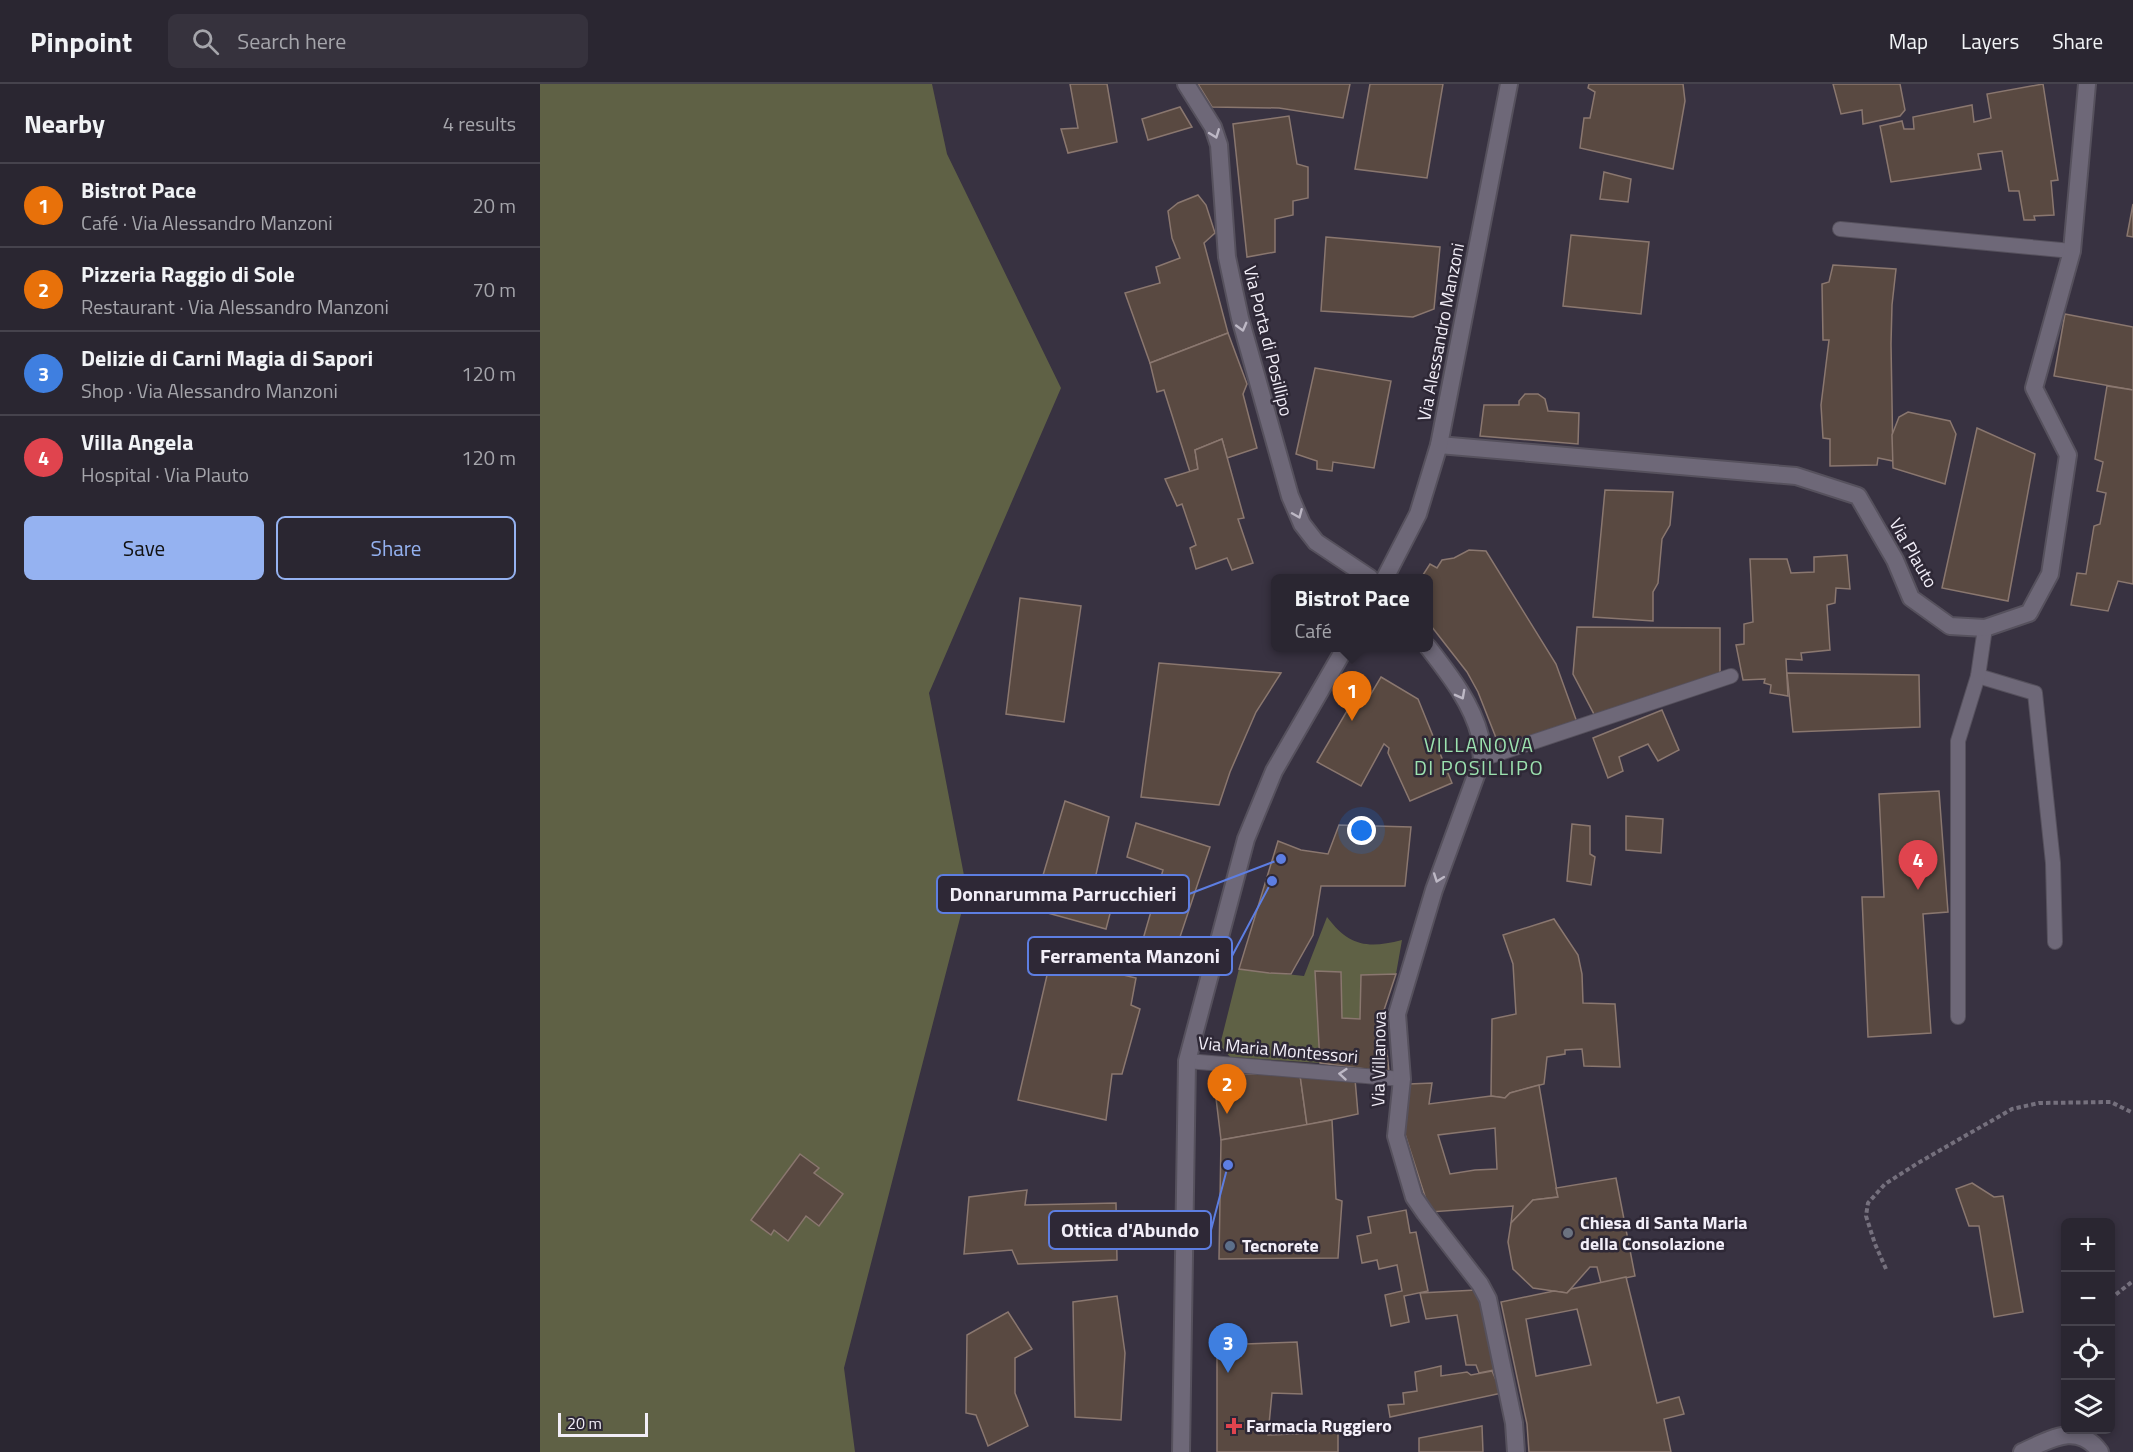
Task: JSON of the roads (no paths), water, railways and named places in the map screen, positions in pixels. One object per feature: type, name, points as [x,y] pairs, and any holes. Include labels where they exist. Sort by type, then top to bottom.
[{"type":"street","name":"Via Porta di Posillipo","points":[[1186,84],[1213,127],[1219,145],[1229,267],[1240,318],[1290,496],[1302,524],[1317,542],[1363,574]]},
{"type":"street","name":"Via Alessandro Manzoni","points":[[1388,574],[1418,514],[1439,445],[1509,84]]},
{"type":"street","name":"Via Plauto","points":[[1439,445],[1796,476],[1858,496],[1895,560],[1911,598],[1950,626],[1985,628],[2028,613],[2050,574],[2068,455],[2034,388],[2072,251],[2087,84]]},
{"type":"street","points":[[1181,1452],[1187,1061],[1246,839],[1274,771],[1343,652]]},
{"type":"street","name":"Via Villanova","points":[[1432,652],[1451,676],[1472,716],[1480,736],[1482,759],[1434,890],[1397,1014],[1401,1079],[1396,1136],[1414,1197],[1480,1284],[1488,1299],[1515,1424],[1516,1452]]},
{"type":"street","points":[[2022,1452],[2060,1436],[2073,1435],[2092,1442],[2100,1452]]},
{"type":"lane","points":[[1840,229],[2072,251]]},
{"type":"lane","points":[[1959,1017],[1958,741],[1978,676],[1985,628]]},
{"type":"lane","points":[[1482,759],[1731,676]]},
{"type":"lane","points":[[1978,676],[2035,693],[2054,863],[2055,942]]},
{"type":"lane","name":"Via Maria Montessori","points":[[1187,1061],[1401,1079]]},
{"type":"place","name":"Bistrot Pace","points":[[1352,721]]},
{"type":"place","name":"Donnarumma Parrucchieri","points":[[1281,859]]},
{"type":"place","name":"Ferramenta Manzoni","points":[[1272,881]]},
{"type":"place","name":"Villa Angela","points":[[1918,890]]},
{"type":"place","name":"Pizzeria Raggio di Sole","points":[[1227,1114]]},
{"type":"place","name":"Ottica d'Abundo","points":[[1228,1165]]},
{"type":"place","name":"Chiesa di Santa Maria della Consolazione","points":[[1568,1233]]},
{"type":"place","name":"Tecnorete","points":[[1230,1246]]},
{"type":"place","name":"Delizie di Carni Magia di Sapori","points":[[1228,1373]]},
{"type":"place","name":"Farmacia Ruggiero","points":[[1234,1426]]},
{"type":"district","name":"VILLANOVA DI POSILLIPO","points":[[1479,756]]}]
